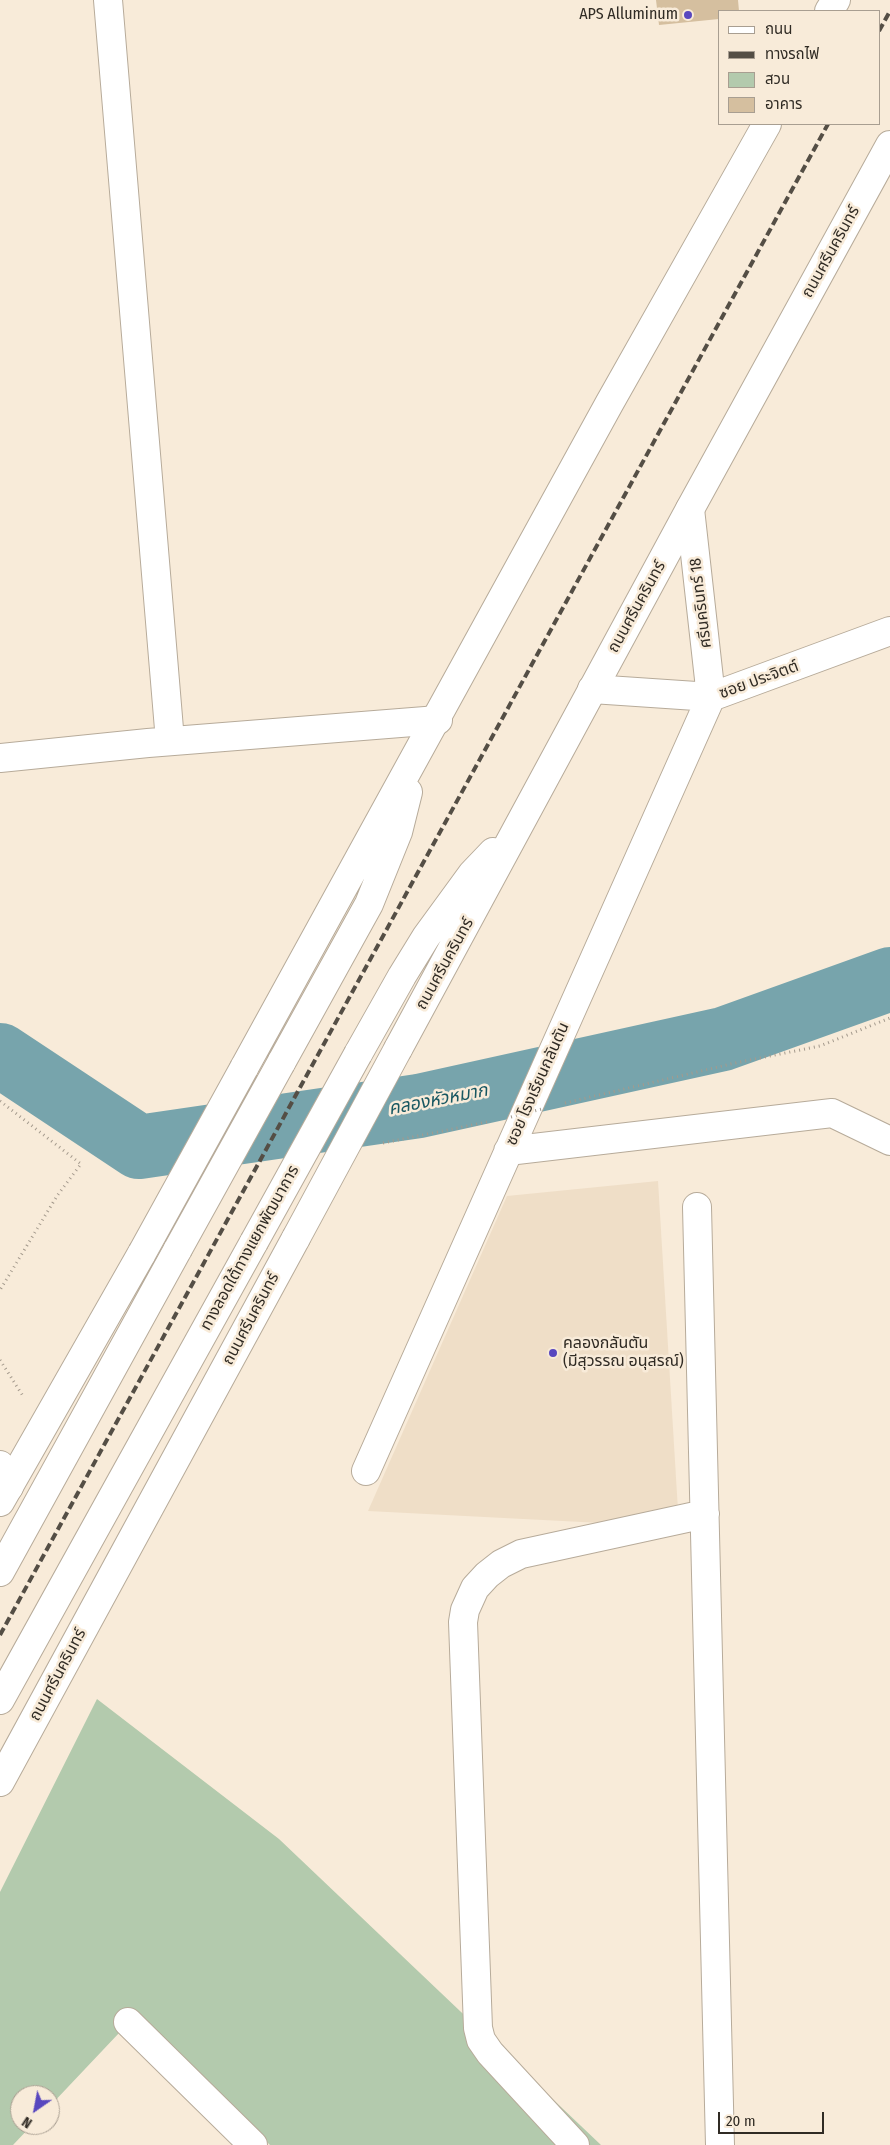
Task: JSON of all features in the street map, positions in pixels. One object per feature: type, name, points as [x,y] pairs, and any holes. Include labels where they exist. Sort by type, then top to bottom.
[{"type":"main road","points":[[108,0],[170,741]]},
{"type":"main road","points":[[3,1485],[142,1253],[438,720],[610,404],[766,125]]},
{"type":"main road","name":"ถนนศรีนครินทร์","points":[[0,1782],[527,813],[592,689],[890,145]]},
{"type":"main road","name":"ศรีนครินทร์ 18","points":[[690,509],[711,697]]},
{"type":"main road","name":"ซอย ประจิตต์","points":[[592,689],[711,697],[890,631]]},
{"type":"main road","name":"ซอย โรงเรียนกลันตัน","points":[[366,1471],[711,697]]},
{"type":"main road","points":[[0,758],[170,741],[438,720]]},
{"type":"main road","points":[[0,1572],[372,895],[398,832],[418,754]]},
{"type":"main road","name":"ทางลอดใต้ทางแยกพัฒนาการ","points":[[0,1700],[402,976],[426,937],[472,874],[527,813]]},
{"type":"main road","points":[[508,1151],[832,1113],[890,1141]]},
{"type":"main road","points":[[697,1207],[720,2145]]},
{"type":"main road","points":[[575,2145],[490,2053],[481,2040],[478,2028],[463,1622],[465,1610],[475,1588],[487,1575],[501,1564],[521,1554],[705,1514]]},
{"type":"main road","points":[[128,2022],[254,2145]]},
{"type":"path","points":[[561,1104],[734,1063],[820,1046],[890,1018]]},
{"type":"path","points":[[0,1101],[81,1164],[56,1196],[0,1290]]},
{"type":"path","points":[[378,1145],[492,1121]]},
{"type":"shaded area","name":"คลองกลันตัน (มีสุวรรณ อนุสรณ์)","points":[[658,1181],[679,1527],[368,1511],[507,1196]]},
{"type":"green space","points":[[97,1699],[279,1839],[601,2145],[270,2145],[137,2014],[60,2095],[60,2085],[10,2085],[10,2135],[22,2135],[13,2145],[0,2145],[0,1892]]},
{"type":"building","name":"APS Alluminum","points":[[656,0],[738,0],[739,10],[718,10],[718,19],[659,25]]},
{"type":"waterway","name":"คลองหัวหมาก","points":[[0,1055],[139,1147],[419,1106],[723,1039],[890,979]]},
{"type":"railway","points":[[880,29],[890,11]]},
{"type":"railway","points":[[0,1635],[827,125]]},
{"type":"place","name":"APS Alluminum","points":[[688,15]]},
{"type":"place","name":"คลองกลันตัน (มีสุวรรณ อนุสรณ์)","points":[[553,1353]]}]
